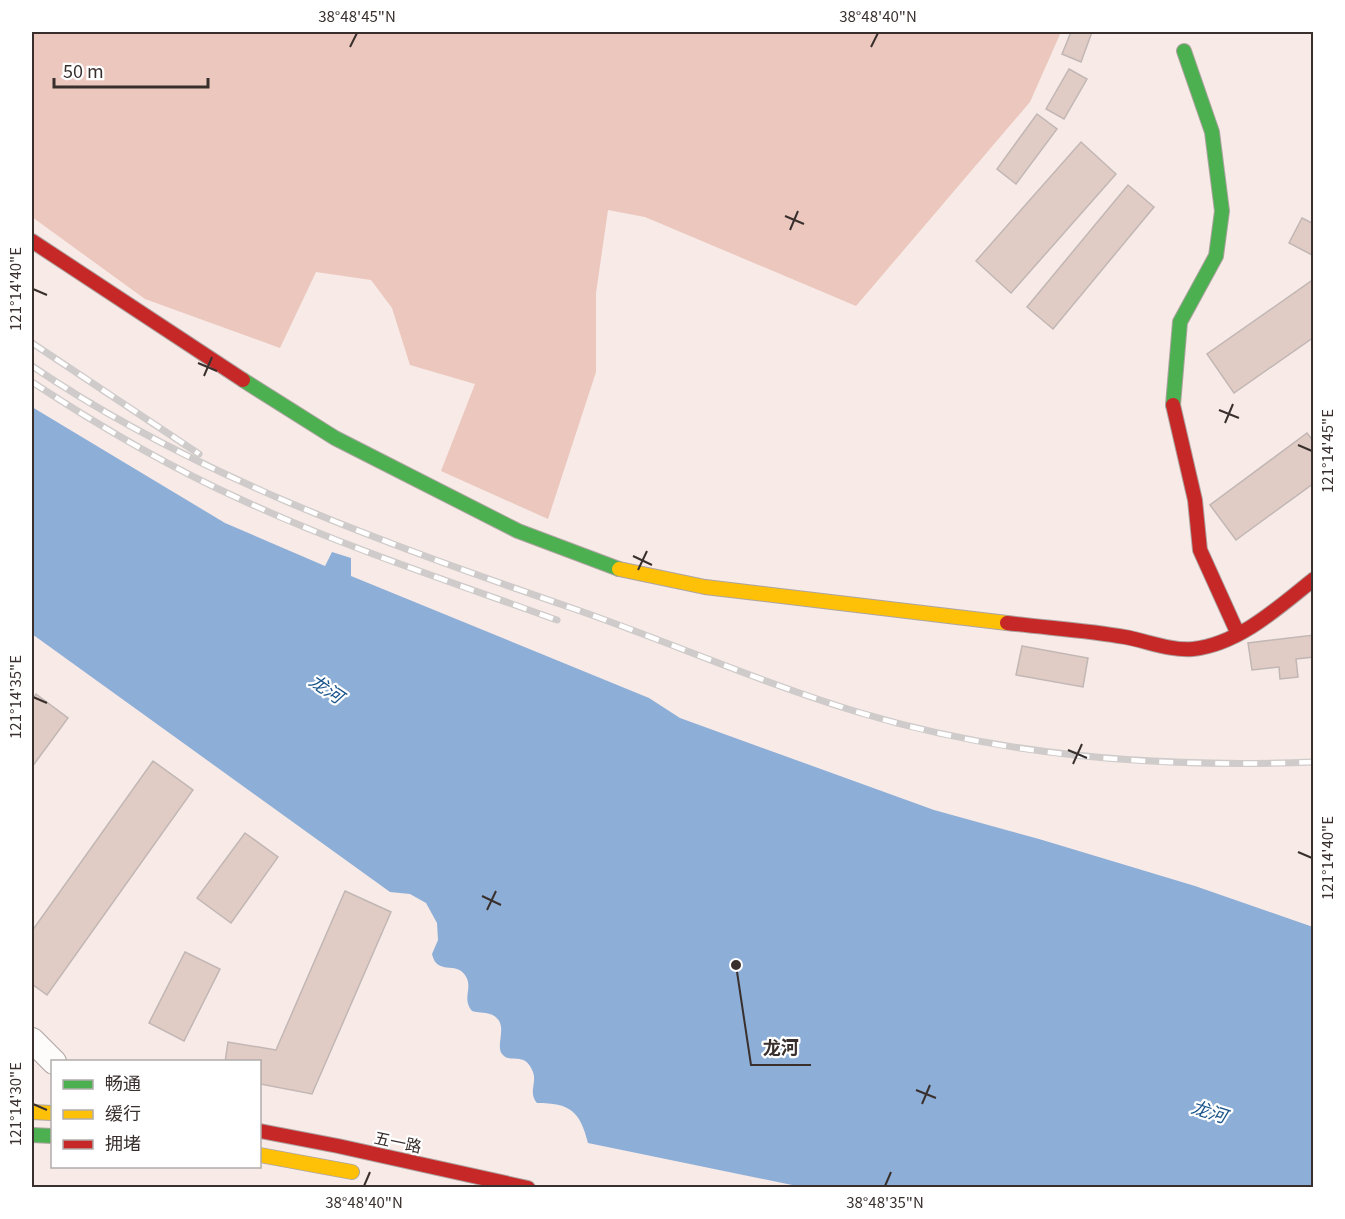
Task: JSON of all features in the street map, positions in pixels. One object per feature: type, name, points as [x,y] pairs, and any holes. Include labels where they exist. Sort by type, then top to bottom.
[{"type":"street","points":[[1184,51],[1212,132],[1222,211],[1216,256],[1180,322],[1172,402],[1195,500],[1200,550],[1238,634]]},
{"type":"street","points":[[32,241],[215,363],[335,438],[518,531],[614,568],[705,587],[1125,637],[1192,649],[1238,634],[1277,609],[1314,579]]},
{"type":"street","points":[[32,1040],[52,1060]]},
{"type":"street","points":[[32,1112],[51,1113]]},
{"type":"street","name":"五一路","points":[[261,1131],[528,1188]]},
{"type":"street","points":[[32,1135],[51,1136]]},
{"type":"street","points":[[261,1155],[367,1175]]},
{"type":"shaded area","points":[[32,32],[1061,32],[1030,102],[856,306],[645,217],[608,210],[596,293],[596,372],[548,519],[441,471],[475,384],[410,365],[392,308],[371,280],[316,272],[280,348],[145,299],[32,217]]},
{"type":"water","points":[[32,407],[225,523],[325,566],[332,552],[351,558],[351,576],[649,698],[680,718],[934,810],[1195,886],[1313,927],[1313,1187],[802,1187],[588,1143],[581,1123],[572,1111],[558,1105],[537,1103],[534,1099],[534,1076],[530,1066],[522,1060],[506,1057],[500,1051],[500,1023],[490,1014],[472,1011],[468,1002],[468,984],[465,975],[457,969],[442,967],[434,961],[432,954],[438,940],[437,923],[426,903],[410,894],[390,892],[32,634]]},
{"type":"building","points":[[1071,32],[1092,32],[1081,62],[1062,54]]},
{"type":"building","points":[[1069,69],[1087,79],[1064,119],[1046,109]]},
{"type":"building","points":[[1037,114],[1057,129],[1016,184],[997,169]]},
{"type":"building","points":[[1081,142],[1116,174],[1011,293],[976,261]]},
{"type":"building","points":[[1128,185],[1154,207],[1053,329],[1027,307]]},
{"type":"building","points":[[1302,218],[1314,224],[1314,256],[1289,243]]},
{"type":"building","points":[[1314,279],[1314,337],[1234,393],[1207,354]]},
{"type":"building","points":[[1307,433],[1314,442],[1314,483],[1236,540],[1210,505]]},
{"type":"building","points":[[1314,635],[1314,657],[1296,659],[1298,677],[1280,679],[1279,667],[1252,670],[1248,643]]},
{"type":"building","points":[[1022,646],[1088,658],[1083,687],[1016,675]]},
{"type":"building","points":[[36,694],[68,718],[32,767],[32,700]]},
{"type":"building","points":[[153,761],[193,790],[47,995],[32,984],[32,931]]},
{"type":"building","points":[[245,833],[278,857],[231,923],[197,898]]},
{"type":"building","points":[[345,891],[391,912],[312,1094],[261,1084],[261,1060],[225,1060],[228,1042],[276,1050]]},
{"type":"building","points":[[185,952],[220,969],[184,1041],[149,1023]]},
{"type":"railway","points":[[32,343],[199,454]]},
{"type":"railway","points":[[32,366],[94,405],[158,441],[291,503],[428,557],[861,713],[972,740],[1085,756],[1199,763],[1314,762]]},
{"type":"railway","points":[[32,382],[135,445],[242,500],[359,549],[557,620]]},
{"type":"traffic: fast","points":[[1173,405],[1180,322],[1216,256],[1222,211],[1212,132],[1184,51]]},
{"type":"traffic: fast","points":[[243,380],[335,438],[518,531],[619,569]]},
{"type":"traffic: fast","points":[[32,1135],[51,1136]]},
{"type":"traffic: slow","points":[[619,569],[705,587],[1007,623]]},
{"type":"traffic: slow","points":[[32,1112],[51,1113]]},
{"type":"traffic: slow","points":[[261,1155],[352,1172]]},
{"type":"traffic: jam","points":[[32,241],[243,380]]},
{"type":"traffic: jam","points":[[1173,405],[1195,500],[1200,550],[1238,634]]},
{"type":"traffic: jam","points":[[1007,623],[1125,637],[1168,647],[1193,649],[1226,640],[1258,623],[1314,579]]},
{"type":"traffic: jam","points":[[261,1131],[528,1188]]},
{"type":"place","name":"龙河","points":[[736,965]]}]
